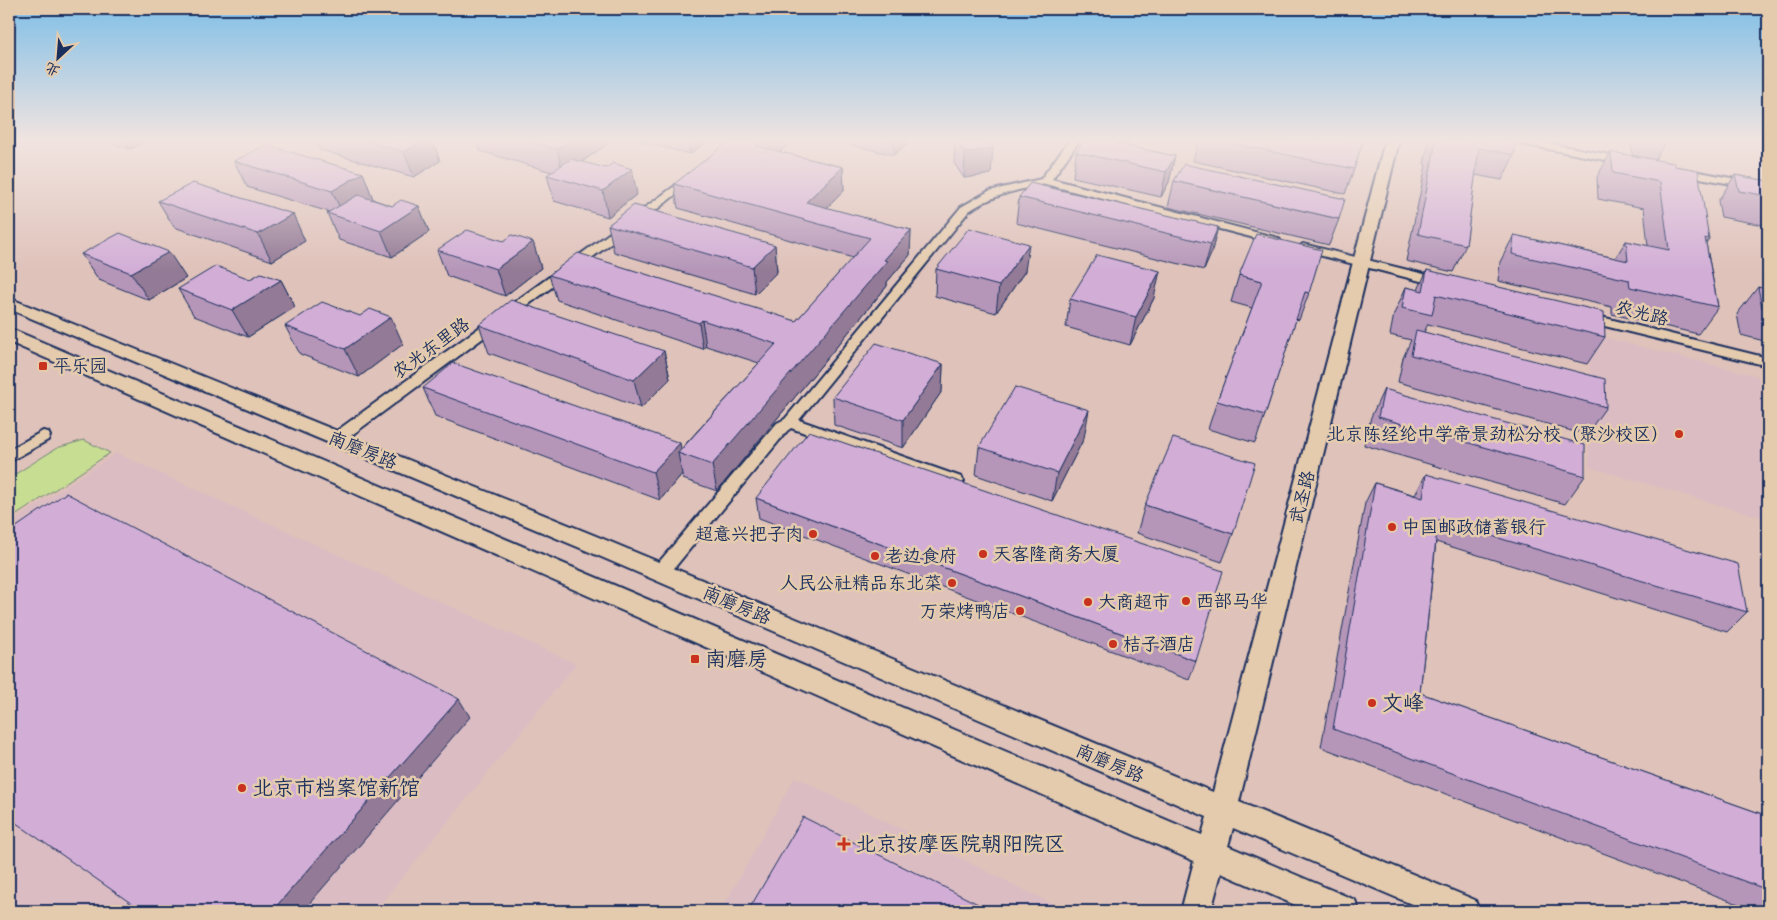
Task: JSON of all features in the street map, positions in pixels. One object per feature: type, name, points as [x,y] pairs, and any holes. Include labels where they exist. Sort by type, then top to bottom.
[{"type":"main road","name":"武圣路","points":[[1196,911],[1381,184]]},
{"type":"main road","name":"南磨房路","points":[[9,303],[660,572],[1464,911]]},
{"type":"main road","name":"南磨房路","points":[[9,335],[1344,911]]},
{"type":"street","name":"农光东里路","points":[[336,439],[648,212],[682,184]]},
{"type":"street","points":[[660,572],[782,427],[790,422],[965,209],[978,198],[995,191],[1030,184]]},
{"type":"street","points":[[1056,184],[1458,286]]},
{"type":"street","points":[[1746,184],[1768,188]]},
{"type":"street","name":"农光路","points":[[1574,314],[1768,362]]},
{"type":"street","points":[[790,422],[968,486]]},
{"type":"street","points":[[9,457],[43,436]]},
{"type":"shaded area","name":"北京陈经纶中学帝景劲松分校（聚沙校区）","points":[[1590,334],[1758,376],[1763,399],[1768,401],[1768,519],[1589,467]]},
{"type":"shaded area","name":"北京市档案馆新馆","points":[[116,453],[576,664],[375,911],[9,911],[9,524]]},
{"type":"shaded area","name":"北京按摩医院朝阳院区","points":[[795,777],[1067,911],[721,911]]},
{"type":"green space","points":[[84,440],[110,453],[9,520],[9,478],[57,448]]},
{"type":"building","points":[[191,184],[196,184],[293,214],[258,234],[158,201]]},
{"type":"building","points":[[309,184],[344,184],[332,191]]},
{"type":"building","points":[[578,184],[612,184],[603,191]]},
{"type":"building","points":[[674,184],[825,184],[806,202],[911,230],[884,260],[887,261],[712,465],[678,453],[776,344],[702,320],[699,323],[549,275],[578,253],[796,321],[870,238]]},
{"type":"building","points":[[1029,184],[1034,184],[1218,227],[1211,244],[1019,197]]},
{"type":"building","points":[[1187,184],[1276,184],[1345,199],[1339,219]]},
{"type":"building","points":[[1428,184],[1474,184],[1466,245],[1418,234]]},
{"type":"building","points":[[1660,184],[1700,184],[1709,239],[1705,238],[1718,307],[1630,287],[1629,280],[1512,254],[1514,235],[1628,261],[1626,241],[1669,250]]},
{"type":"building","points":[[1737,184],[1768,184],[1768,196],[1739,191]]},
{"type":"building","points":[[358,195],[392,206],[401,200],[419,206],[381,231],[327,213]]},
{"type":"building","points":[[634,205],[775,245],[752,267],[608,225]]},
{"type":"building","points":[[969,228],[1029,244],[999,286],[936,269]]},
{"type":"building","points":[[467,230],[504,241],[512,235],[533,242],[496,269],[437,250]]},
{"type":"building","points":[[120,233],[169,252],[131,273],[81,254]]},
{"type":"building","points":[[1256,234],[1322,250],[1309,293],[1305,292],[1265,415],[1217,401],[1262,281],[1239,275]]},
{"type":"building","points":[[1097,255],[1160,271],[1136,317],[1070,299]]},
{"type":"building","points":[[216,266],[250,279],[261,273],[281,280],[232,310],[178,289]]},
{"type":"building","points":[[1427,270],[1604,312],[1605,337],[1436,295],[1432,315],[1402,308],[1406,287],[1423,291]]},
{"type":"building","points":[[1758,287],[1768,290],[1768,309],[1762,308]]},
{"type":"building","points":[[511,300],[664,351],[634,380],[479,325]]},
{"type":"building","points":[[322,302],[360,316],[370,309],[391,317],[345,349],[285,326]]},
{"type":"building","points":[[1416,330],[1605,379],[1606,407],[1411,355]]},
{"type":"building","points":[[876,343],[943,364],[903,420],[833,397]]},
{"type":"building","points":[[453,363],[680,443],[653,472],[423,388]]},
{"type":"building","points":[[1015,387],[1089,410],[1057,473],[979,447]]},
{"type":"building","points":[[1384,389],[1585,445],[1585,476],[1378,417]]},
{"type":"building","name":"天客隆商务大厦","points":[[809,431],[1223,571],[1196,661],[756,498]]},
{"type":"building","points":[[1173,438],[1255,463],[1233,534],[1145,505]]},
{"type":"building","points":[[1426,474],[1738,564],[1747,612],[1438,520],[1420,693],[1768,816],[1768,890],[1333,729],[1375,483],[1423,498]]},
{"type":"building","name":"北京市档案馆新馆","points":[[66,493],[459,699],[272,911],[142,911],[9,818],[9,532]]},
{"type":"building","points":[[803,817],[990,910],[748,911]]},
{"type":"place","name":"平乐园","points":[[43,366]]},
{"type":"place","name":"北京陈经纶中学帝景劲松分校（聚沙校区）","points":[[1679,434]]},
{"type":"place","name":"中国邮政储蓄银行","points":[[1392,527]]},
{"type":"place","name":"超意兴把子肉","points":[[813,534]]},
{"type":"place","name":"天客隆商务大厦","points":[[983,554]]},
{"type":"place","name":"老边食府","points":[[875,556]]},
{"type":"place","name":"人民公社精品东北菜","points":[[952,583]]},
{"type":"place","name":"西部马华","points":[[1186,601]]},
{"type":"place","name":"大商超市","points":[[1088,602]]},
{"type":"place","name":"万荣烤鸭店","points":[[1020,611]]},
{"type":"place","name":"桔子酒店","points":[[1113,644]]},
{"type":"place","name":"南磨房","points":[[695,659]]},
{"type":"place","name":"文峰","points":[[1372,703]]},
{"type":"place","name":"北京市档案馆新馆","points":[[242,788]]},
{"type":"place","name":"北京按摩医院朝阳院区","points":[[844,844]]}]
